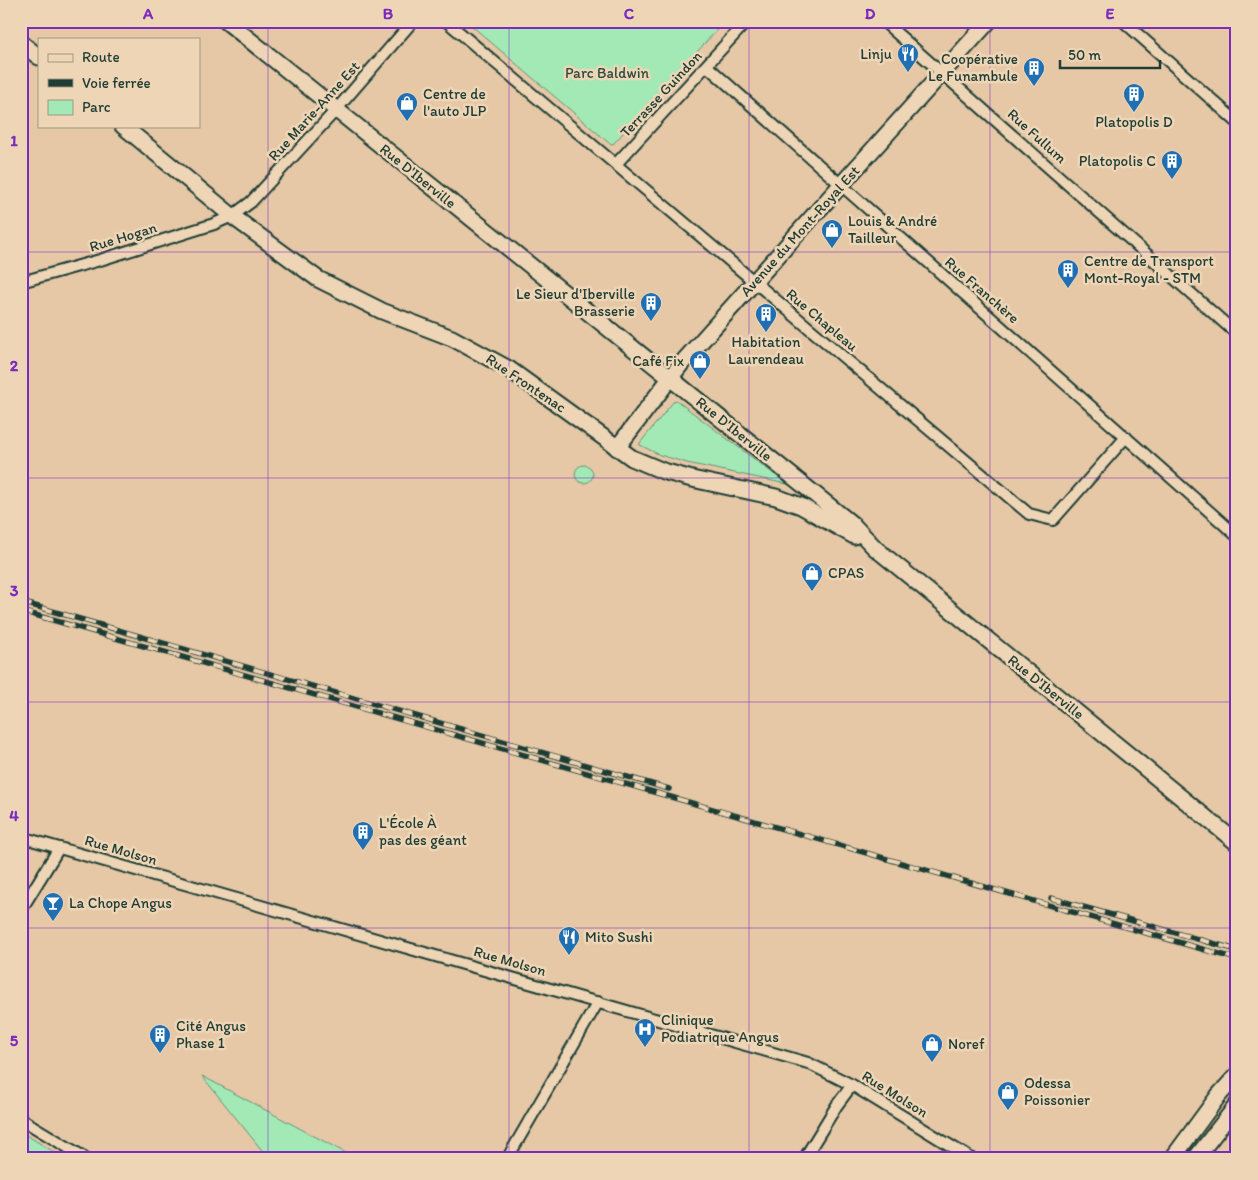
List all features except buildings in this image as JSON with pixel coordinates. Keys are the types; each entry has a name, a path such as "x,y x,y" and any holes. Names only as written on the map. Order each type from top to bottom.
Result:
{"main road":[{"name":"Rue D'Iberville","path":"226,21 853,525 875,548 1237,843"},
{"name":"Avenue du Mont-Royal Est","path":"617,448 670,378 989,21"},
{"path":"21,43 38,56"},
{"name":"Rue Frontenac","path":"125,128 232,216 318,279 382,311 452,338 510,369 632,458 662,471 776,497 801,506 875,548"},
{"path":"1172,1159 1219,1095 1237,1075"},
{"path":"1195,1159 1237,1105"}],"street":[{"name":"Rue Marie-Anne Est","path":"232,216 251,202 336,110 413,21"},
{"name":"Rue Chapleau","path":"446,21 1029,514 1053,520 1126,436"},
{"name":"Terrasse Guindon","path":"616,164 747,21"},
{"name":"Rue Fullum","path":"883,21 1237,334"},
{"path":"1123,21 1237,122"},
{"name":"Rue Franchère","path":"707,66 840,186 1126,436 1237,536"},
{"name":"Rue Hogan","path":"21,282 209,226 232,216"},
{"name":"Rue Molson","path":"21,837 808,1063 852,1085 972,1159"},
{"path":"21,910 59,848"},
{"path":"507,1159 598,1002"},
{"path":"804,1159 837,1105 852,1085"},
{"path":"21,1119 87,1159"}],"green space":[{"name":"Parc Baldwin","path":"466,21 725,21 613,144 609,143"},
{"path":"676,400 787,484 687,463 660,455 640,445"},
{"path":"580,465 588,465 593,470 591,481 580,483 575,478 575,470"},
{"path":"202,1076 357,1159 269,1159"},
{"path":"21,1132 66,1159 21,1159"}],"railway":[{"path":"21,602 669,789"},
{"path":"21,611 1237,959"},
{"path":"1051,898 1237,950"}],"place":[{"name":"Linju","path":"908,73"},
{"name":"Coopérative Le Funambule","path":"1034,87"},
{"name":"Platopolis D","path":"1134,113"},
{"name":"Centre de l'auto JLP","path":"407,122"},
{"name":"Platopolis C","path":"1172,180"},
{"name":"Louis & André Tailleur","path":"832,249"},
{"name":"Centre de Transport Mont-Royal - STM","path":"1068,289"},
{"name":"Le Sieur d'Iberville Brasserie","path":"651,322"},
{"name":"Habitation Laurendeau","path":"766,333"},
{"name":"Café Fix","path":"700,380"},
{"name":"CPAS","path":"812,592"},
{"name":"L'École À pas des géant","path":"363,851"},
{"name":"La Chope Angus","path":"53,922"},
{"name":"Mito Sushi","path":"569,956"},
{"name":"Clinique Podiatrique Angus","path":"645,1048"},
{"name":"Cité Angus Phase 1","path":"160,1054"},
{"name":"Noref","path":"932,1063"},
{"name":"Odessa Poissonier","path":"1008,1111"}]}
